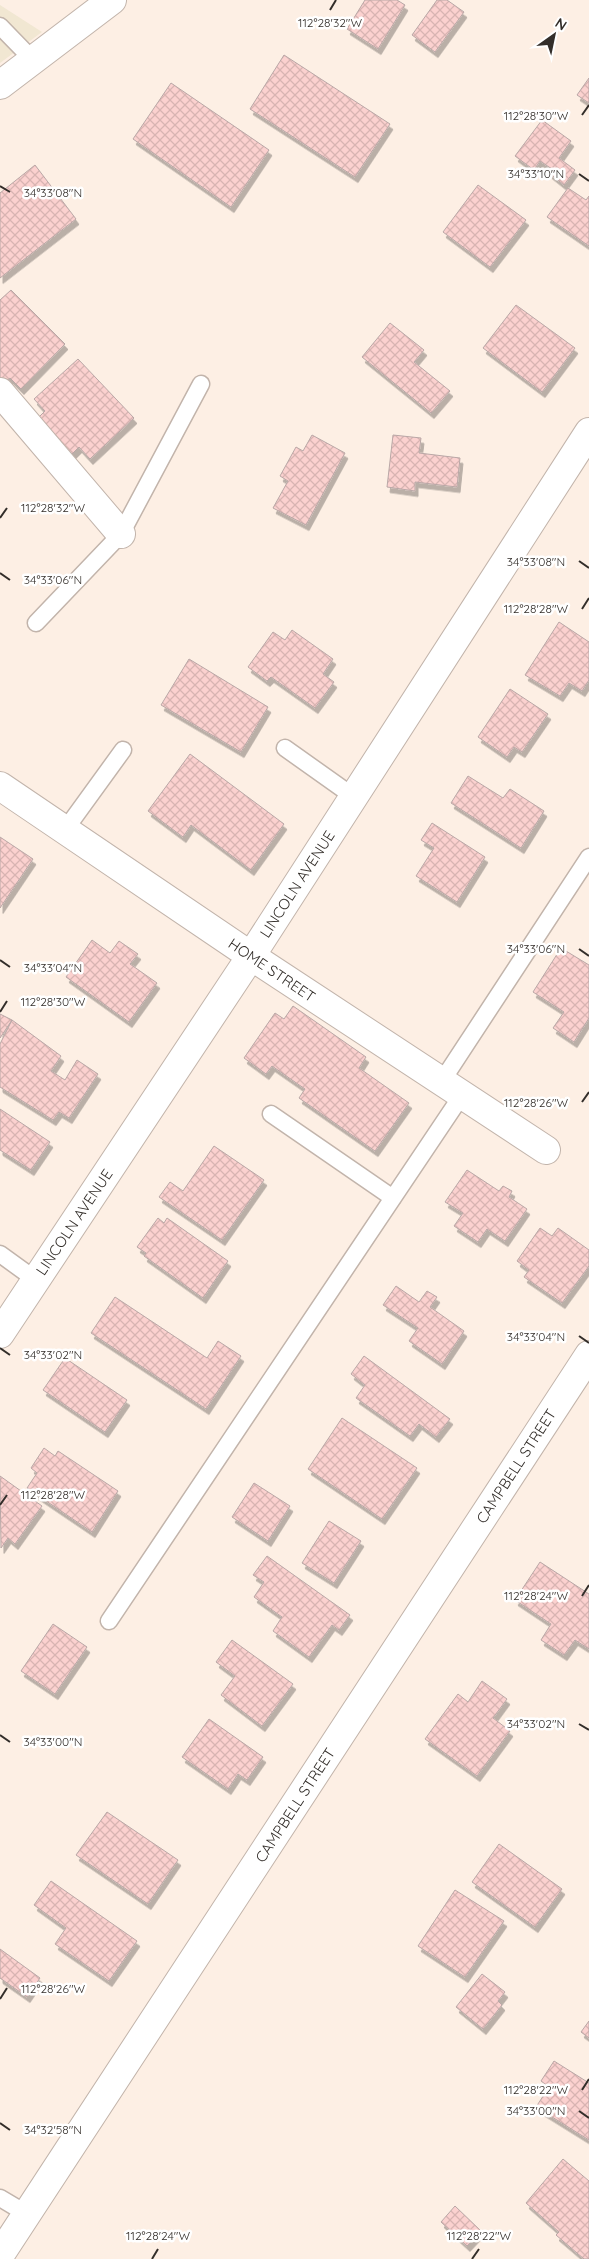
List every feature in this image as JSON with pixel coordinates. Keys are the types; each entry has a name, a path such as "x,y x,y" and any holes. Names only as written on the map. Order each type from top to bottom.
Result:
{"street":[{"path":"0,85 112,0"},
{"path":"0,392 121,534"},
{"name":"LINCOLN AVENUE","path":"0,1334 251,956 589,432"},
{"name":"HOME STREET","path":"0,786 251,956 546,1150"},
{"name":"CAMPBELL STREET","path":"0,2255 589,1355"}],"lane":[{"path":"0,26 33,60"},
{"path":"36,623 121,534 201,384"},
{"path":"285,748 354,797"},
{"path":"65,830 123,750"},
{"path":"109,1621 393,1198 452,1088 589,857"},
{"path":"271,1114 393,1198"},
{"path":"0,1254 36,1280"},
{"path":"0,2198 27,2214"}],"shaded area":[{"path":"0,5 42,32 0,63"}],"building":[{"path":"365,0 397,0 405,5 378,49 347,29"},
{"path":"437,0 447,0 464,12 435,52 412,35"},
{"path":"284,55 390,124 355,177 250,109"},
{"path":"589,78 589,103 577,95"},
{"path":"171,83 269,150 231,207 133,139"},
{"path":"542,120 571,141 559,158 575,170 564,185 549,173 552,169 540,161 534,170 515,156"},
{"path":"35,165 76,219 0,278 0,193"},
{"path":"478,185 526,220 490,267 443,232"},
{"path":"568,188 586,200 589,196 589,246 547,217"},
{"path":"11,290 65,344 21,389 10,378 3,384 0,382 0,300"},
{"path":"516,305 575,348 542,392 483,348"},
{"path":"390,323 424,350 414,362 450,391 431,413 362,357"},
{"path":"78,359 134,418 90,459 79,447 70,456 37,419 45,411 34,399"},
{"path":"312,435 345,453 306,525 273,508 288,481 280,476 296,447 303,451"},
{"path":"393,435 421,438 419,453 460,458 457,487 415,482 415,491 387,487"},
{"path":"559,622 589,642 589,680 582,691 569,683 560,696 525,675"},
{"path":"292,630 333,659 323,674 334,682 315,708 271,677 267,681 248,667 273,632 285,640"},
{"path":"189,659 268,707 241,752 161,705"},
{"path":"510,689 548,714 522,752 514,747 507,757 478,737"},
{"path":"190,754 284,824 251,870 191,825 183,837 148,811"},
{"path":"468,776 503,798 510,789 544,811 521,848 451,803"},
{"path":"432,823 485,857 457,902 416,876 434,848 421,840"},
{"path":"0,837 33,859 0,908"},
{"path":"92,940 110,953 119,941 138,954 130,964 157,983 129,1022 66,977"},
{"path":"561,948 589,965 589,1018 574,1042 553,1028 564,1012 533,992"},
{"path":"293,1006 366,1057 359,1068 409,1103 375,1151 299,1098 305,1089 272,1066 266,1074 244,1058 275,1013 284,1019"},
{"path":"0,1014 12,1020 0,1038"},
{"path":"12,1020 61,1056 51,1071 65,1080 77,1060 98,1074 69,1118 59,1112 53,1120 0,1087 0,1044"},
{"path":"0,1109 50,1142 31,1170 0,1150"},
{"path":"214,1146 264,1180 222,1240 159,1197 170,1182 183,1191"},
{"path":"467,1170 499,1191 503,1186 512,1191 509,1197 527,1209 505,1241 487,1229 478,1242 454,1226 463,1213 445,1202"},
{"path":"158,1218 164,1223 167,1218 228,1261 203,1298 144,1256 146,1253 137,1247"},
{"path":"540,1228 552,1236 558,1228 589,1250 589,1266 562,1303 524,1277 529,1270 517,1261"},
{"path":"396,1286 419,1302 427,1291 437,1297 430,1307 464,1331 442,1364 409,1341 418,1328 383,1305"},
{"path":"115,1297 207,1358 218,1341 241,1356 206,1409 91,1333"},
{"path":"364,1356 450,1419 436,1437 419,1424 410,1436 356,1398 365,1385 351,1374"},
{"path":"65,1358 127,1400 105,1432 43,1390"},
{"path":"342,1418 417,1468 382,1519 308,1469"},
{"path":"44,1448 55,1456 58,1451 118,1491 92,1532 27,1488 37,1473 31,1468"},
{"path":"0,1476 42,1506 15,1544 8,1538 1,1548"},
{"path":"254,1483 290,1506 268,1541 232,1517"},
{"path":"329,1521 361,1541 334,1583 302,1563"},
{"path":"267,1556 350,1615 339,1630 332,1625 309,1657 273,1631 282,1617 254,1597 264,1582 253,1575"},
{"path":"540,1562 589,1594 589,1649 575,1640 564,1655 541,1640 551,1624 515,1600"},
{"path":"53,1624 87,1647 55,1694 21,1671"},
{"path":"232,1640 293,1684 262,1726 221,1695 235,1676 216,1662"},
{"path":"482,1681 507,1699 493,1718 510,1731 477,1776 425,1739 458,1694 468,1702"},
{"path":"209,1719 263,1757 247,1780 238,1774 228,1789 182,1757"},
{"path":"107,1812 178,1860 148,1904 76,1855"},
{"path":"499,1844 562,1889 535,1927 472,1882"},
{"path":"51,1881 137,1941 109,1981 55,1944 66,1928 34,1905"},
{"path":"455,1890 504,1921 465,1977 418,1946"},
{"path":"0,1949 40,1978 27,1997 0,1978"},
{"path":"482,1974 505,1992 498,2001 502,2005 483,2029 456,2007"},
{"path":"589,2021 589,2038 581,2032"},
{"path":"554,2061 589,2083 589,2140 536,2107 549,2087 541,2081"},
{"path":"563,2159 589,2181 589,2259 584,2259 556,2235 559,2232 526,2203"},
{"path":"455,2206 481,2231 467,2246 441,2222"}]}
